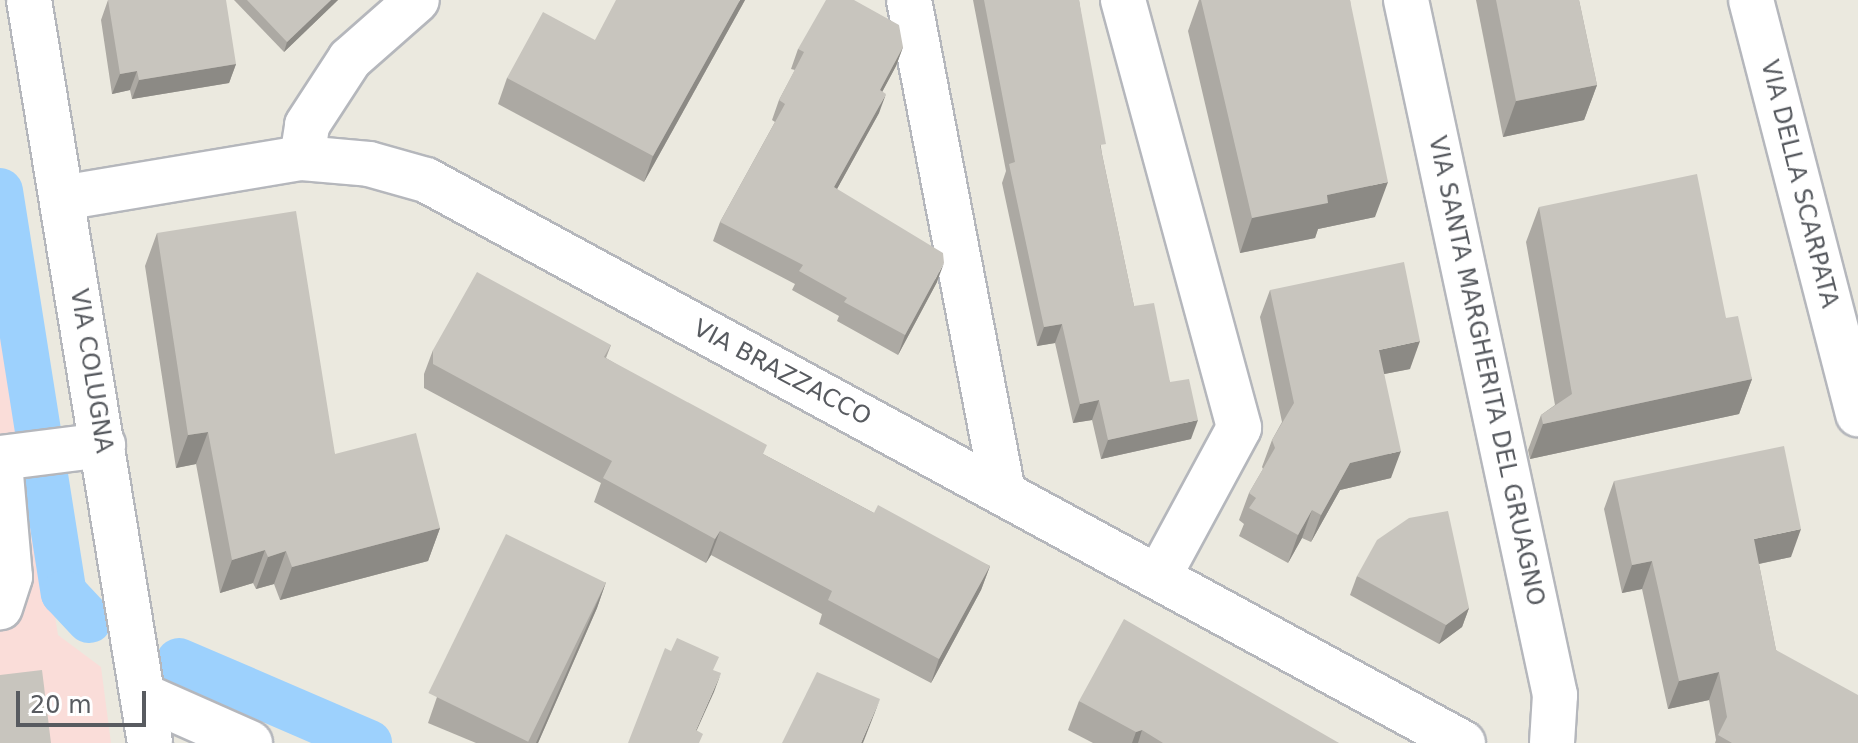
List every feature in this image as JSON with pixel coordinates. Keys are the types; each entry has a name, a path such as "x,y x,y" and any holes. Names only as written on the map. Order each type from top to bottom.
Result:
{"street":[{"name":"VIA COLUGNA","path":"29,0 62,198 39,454 144,696 150,743"},
{"path":"302,158 307,125 350,59 417,0"},
{"path":"909,0 1003,492"},
{"path":"1123,0 1239,428 1159,576"},
{"name":"VIA SANTA MARGHERITA DEL GRUAGNO","path":"1406,0 1555,695 1552,743"},
{"name":"VIA DELLA SCARPATA","path":"1751,0 1858,414"},
{"name":"VIA BRAZZACCO","path":"62,198 302,158 369,164 426,180 1463,743"},
{"path":"0,607 39,454"},
{"path":"144,696 250,743"}],"shaded area":[{"path":"0,273 58,635 101,667 111,743 0,743"}],"building":[{"path":"108,0 226,0 236,64 139,80 137,71 120,74"},
{"path":"247,0 331,0 287,42"},
{"path":"616,0 740,0 653,156 507,78 543,12 595,40"},
{"path":"826,0 854,0 899,25 903,47 880,90 886,94 834,187 943,253 944,263 905,335 844,302 847,298 799,271 803,265 720,222 785,104 779,100 804,52 798,49"},
{"path":"984,0 1079,0 1106,144 1100,145 1134,306 1154,303 1170,382 1189,379 1198,420 1108,440 1099,400 1080,404 1062,324 1044,327 1009,164 1015,162"},
{"path":"1201,0 1350,0 1388,182 1327,195 1328,203 1252,218"},
{"path":"1496,0 1579,0 1597,85 1516,101"},
{"path":"1697,174 1726,318 1738,316 1752,379 1543,424 1541,415 1572,394 1539,207"},
{"path":"296,211 335,454 416,433 440,528 292,567 286,551 268,557 265,550 232,560 208,432 188,435 157,233"},
{"path":"1404,262 1420,341 1379,350 1401,451 1350,463 1321,515 1312,510 1298,535 1249,508 1256,498 1249,493 1275,448 1272,440 1294,403 1270,290"},
{"path":"477,272 611,345 604,357 767,445 763,454 874,513 878,505 990,566 939,659 828,600 832,591 720,531 715,539 603,478 612,461 433,364 433,350"},
{"path":"1784,446 1801,529 1754,539 1776,650 1858,695 1858,743 1732,743 1718,735 1727,717 1719,672 1679,681 1652,561 1632,565 1614,481"},
{"path":"1448,511 1469,608 1446,625 1357,576 1377,540 1409,518"},
{"path":"506,534 606,583 528,742 428,693"},
{"path":"1124,619 1339,743 1163,743 1079,701"},
{"path":"677,638 719,657 713,670 721,673 696,730 703,734 699,743 628,743 665,648 671,651"},
{"path":"42,670 51,743 0,743 0,675"},
{"path":"817,672 880,699 861,743 782,743"}],"waterway":[{"path":"0,191 64,593 89,620"},
{"path":"179,661 369,743"}]}
